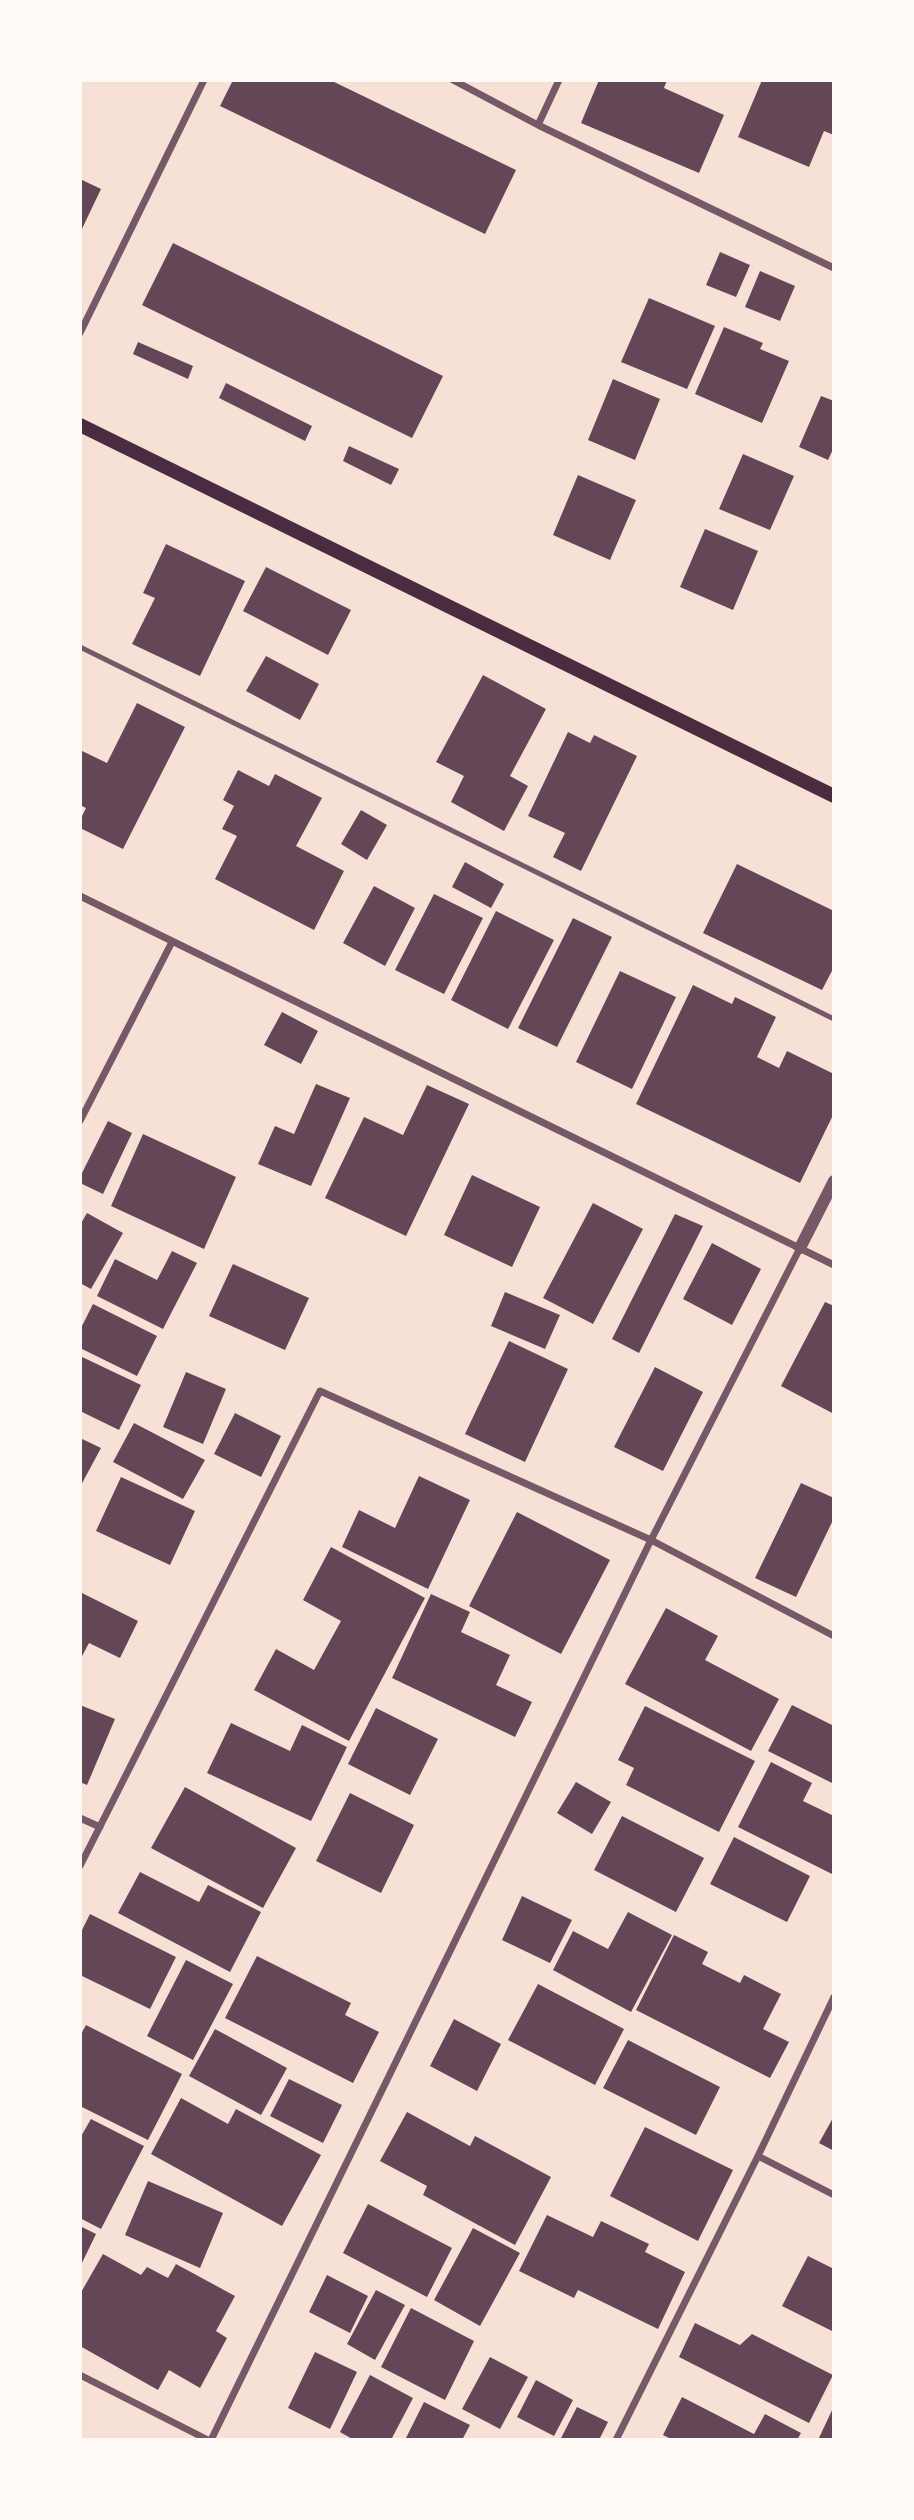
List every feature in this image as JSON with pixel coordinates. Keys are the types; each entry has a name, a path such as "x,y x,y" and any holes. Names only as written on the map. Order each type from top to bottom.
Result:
{"main road":[{"path":"80,425 834,796"}],"street":[{"path":"80,332 204,80"},
{"path":"453,80 538,125 834,268"},
{"path":"538,125 559,80"},
{"path":"80,896 834,1265"},
{"path":"80,1121 172,942"},
{"path":"80,2375 209,2440 651,1540 834,1181"},
{"path":"80,1866 320,1391 651,1540 834,1636"},
{"path":"80,1818 100,1827"},
{"path":"615,2440 834,1997"},
{"path":"758,2155 834,2195"}],"lane":[{"path":"80,647 834,1019"}],"building":[{"path":"233,80 330,80 516,170 485,234 220,106"},
{"path":"599,80 667,80 664,88 724,115 699,173 581,123"},
{"path":"762,80 834,80 834,135 824,131 809,167 738,137"},
{"path":"80,179 101,189 80,233"},
{"path":"173,243 443,376 412,438 142,305"},
{"path":"720,252 750,265 736,297 706,285"},
{"path":"760,271 795,286 780,321 745,307"},
{"path":"649,298 715,326 687,389 621,362"},
{"path":"724,327 763,343 760,349 789,361 762,423 695,394"},
{"path":"138,342 193,366 188,379 133,354"},
{"path":"613,379 660,399 635,460 588,440"},
{"path":"226,383 312,426 305,441 219,398"},
{"path":"821,396 834,401 834,447 828,460 799,447"},
{"path":"349,446 399,469 391,485 343,461"},
{"path":"743,454 794,476 770,530 719,509"},
{"path":"578,475 636,500 610,560 553,535"},
{"path":"705,529 758,551 733,610 680,587"},
{"path":"166,544 245,581 200,676 132,644 155,598 143,593"},
{"path":"266,567 351,610 328,655 243,611"},
{"path":"266,656 319,684 300,720 246,691"},
{"path":"483,675 546,709 510,776 528,786 504,831 451,802 464,776 436,762"},
{"path":"137,703 185,727 123,849 80,828 80,820 86,808 80,805 80,750 107,763"},
{"path":"568,732 590,743 594,735 637,756 581,871 553,857 565,833 528,816"},
{"path":"238,770 269,786 275,774 322,798 296,846 344,871 314,930 215,879 237,836 222,829 234,806 223,800"},
{"path":"361,810 387,825 367,860 341,844"},
{"path":"465,862 504,884 491,908 452,887"},
{"path":"737,864 834,911 834,967 822,990 703,933"},
{"path":"374,886 415,908 385,966 343,943"},
{"path":"434,894 483,918 444,994 395,970"},
{"path":"496,911 554,940 508,1029 451,1000"},
{"path":"573,918 612,937 557,1047 518,1028"},
{"path":"620,971 676,997 632,1089 576,1062"},
{"path":"693,985 732,1004 735,997 776,1017 757,1057 779,1068 787,1051 834,1074 834,1113 800,1183 636,1104"},
{"path":"282,1012 318,1031 301,1064 264,1045"},
{"path":"316,1084 350,1098 311,1186 258,1164 275,1126 294,1134"},
{"path":"427,1085 469,1104 406,1236 325,1198 364,1117 403,1135"},
{"path":"108,1121 132,1133 103,1194 80,1183 80,1177"},
{"path":"143,1134 236,1177 204,1249 111,1206"},
{"path":"472,1175 540,1207 512,1267 444,1235"},
{"path":"593,1203 643,1229 593,1324 543,1298"},
{"path":"87,1213 123,1233 91,1289 80,1283 80,1225"},
{"path":"675,1214 703,1226 639,1353 612,1339"},
{"path":"712,1243 761,1269 732,1325 683,1299"},
{"path":"172,1251 197,1263 163,1329 97,1296 115,1259 157,1280"},
{"path":"233,1264 309,1298 285,1350 209,1316"},
{"path":"505,1292 560,1315 545,1349 491,1326"},
{"path":"825,1302 834,1306 834,1414 781,1386"},
{"path":"93,1304 157,1336 137,1376 80,1348 80,1330"},
{"path":"509,1341 568,1369 525,1462 465,1434"},
{"path":"80,1356 141,1385 119,1430 80,1411"},
{"path":"655,1367 703,1392 663,1471 614,1447"},
{"path":"186,1372 226,1389 203,1444 163,1427"},
{"path":"235,1413 281,1436 261,1477 214,1454"},
{"path":"134,1423 205,1460 183,1499 113,1462"},
{"path":"80,1438 101,1448 80,1487"},
{"path":"419,1476 470,1500 428,1589 342,1547 359,1510 395,1528"},
{"path":"121,1477 195,1511 170,1565 96,1531"},
{"path":"801,1483 834,1498 834,1518 796,1597 755,1578"},
{"path":"517,1512 610,1560 561,1654 469,1606"},
{"path":"331,1547 425,1598 349,1741 254,1690 276,1649 314,1670 341,1621 303,1600"},
{"path":"80,1592 138,1621 120,1658 89,1643 80,1660"},
{"path":"431,1594 470,1612 461,1632 510,1655 496,1685 532,1702 515,1737 392,1678"},
{"path":"666,1608 718,1636 705,1660 779,1699 751,1751 625,1684"},
{"path":"80,1705 115,1719 87,1785 80,1782"},
{"path":"792,1705 834,1726 834,1784 768,1751"},
{"path":"645,1706 755,1761 719,1832 626,1785 634,1768 618,1760"},
{"path":"376,1708 438,1739 410,1795 348,1764"},
{"path":"231,1723 290,1751 302,1725 347,1747 311,1821 207,1773"},
{"path":"771,1762 812,1783 803,1801 834,1816 834,1875 738,1827"},
{"path":"576,1782 611,1802 592,1834 557,1813"},
{"path":"185,1787 296,1848 263,1908 151,1848"},
{"path":"350,1793 414,1825 381,1893 316,1861"},
{"path":"622,1816 704,1858 676,1912 594,1870"},
{"path":"734,1837 810,1876 787,1922 710,1884"},
{"path":"140,1872 199,1902 208,1885 261,1912 230,1972 118,1913"},
{"path":"522,1896 572,1920 550,1963 502,1940"},
{"path":"628,1912 672,1935 631,2012 553,1970 573,1931 608,1949"},
{"path":"90,1914 176,1957 150,2009 80,1975 80,1934"},
{"path":"674,1935 708,1952 702,1964 740,1983 744,1975 781,1994 763,2029 789,2042 770,2078 636,2010"},
{"path":"257,1956 351,2003 345,2015 379,2032 353,2083 225,2018"},
{"path":"186,1960 233,1984 193,2060 147,2036"},
{"path":"538,1984 624,2029 595,2085 508,2040"},
{"path":"454,2019 501,2044 477,2091 430,2066"},
{"path":"86,2025 182,2074 148,2140 80,2106 80,2036"},
{"path":"215,2029 287,2068 261,2115 189,2076"},
{"path":"628,2040 720,2087 696,2135 603,2088"},
{"path":"289,2079 342,2105 323,2143 270,2116"},
{"path":"181,2098 228,2124 236,2109 321,2155 282,2226 151,2154"},
{"path":"407,2112 470,2146 475,2136 551,2177 515,2245 423,2195 427,2186 380,2161"},
{"path":"834,2116 834,2151 819,2143"},
{"path":"91,2119 144,2146 101,2229 80,2218 80,2138"},
{"path":"645,2127 733,2170 698,2241 610,2196"},
{"path":"148,2181 223,2213 200,2268 125,2235"},
{"path":"368,2204 452,2248 427,2297 343,2253"},
{"path":"547,2215 593,2237 601,2221 649,2244 645,2252 685,2272 658,2329 578,2290 574,2298 519,2271"},
{"path":"80,2226 96,2234 80,2267"},
{"path":"473,2228 520,2253 480,2326 434,2300"},
{"path":"103,2254 141,2275 147,2267 168,2278 176,2264 235,2296 216,2331 227,2338 200,2388 169,2370 158,2390 80,2346 80,2294"},
{"path":"808,2256 834,2269 834,2332 782,2306"},
{"path":"327,2275 368,2296 350,2333 309,2312"},
{"path":"376,2290 405,2305 375,2360 347,2344"},
{"path":"411,2308 474,2341 445,2400 381,2367"},
{"path":"695,2323 740,2345 752,2334 833,2375 809,2423 679,2357"},
{"path":"315,2352 357,2372 330,2429 288,2408"},
{"path":"490,2357 528,2377 500,2429 462,2409"},
{"path":"370,2375 413,2398 391,2440 354,2440 340,2432"},
{"path":"536,2380 573,2400 554,2436 517,2417"},
{"path":"682,2397 754,2434 765,2414 801,2433 797,2440 673,2440 663,2435"},
{"path":"424,2402 470,2425 462,2440 405,2440"},
{"path":"834,2406 834,2440 818,2440"},
{"path":"577,2407 608,2422 599,2440 560,2440"}]}
